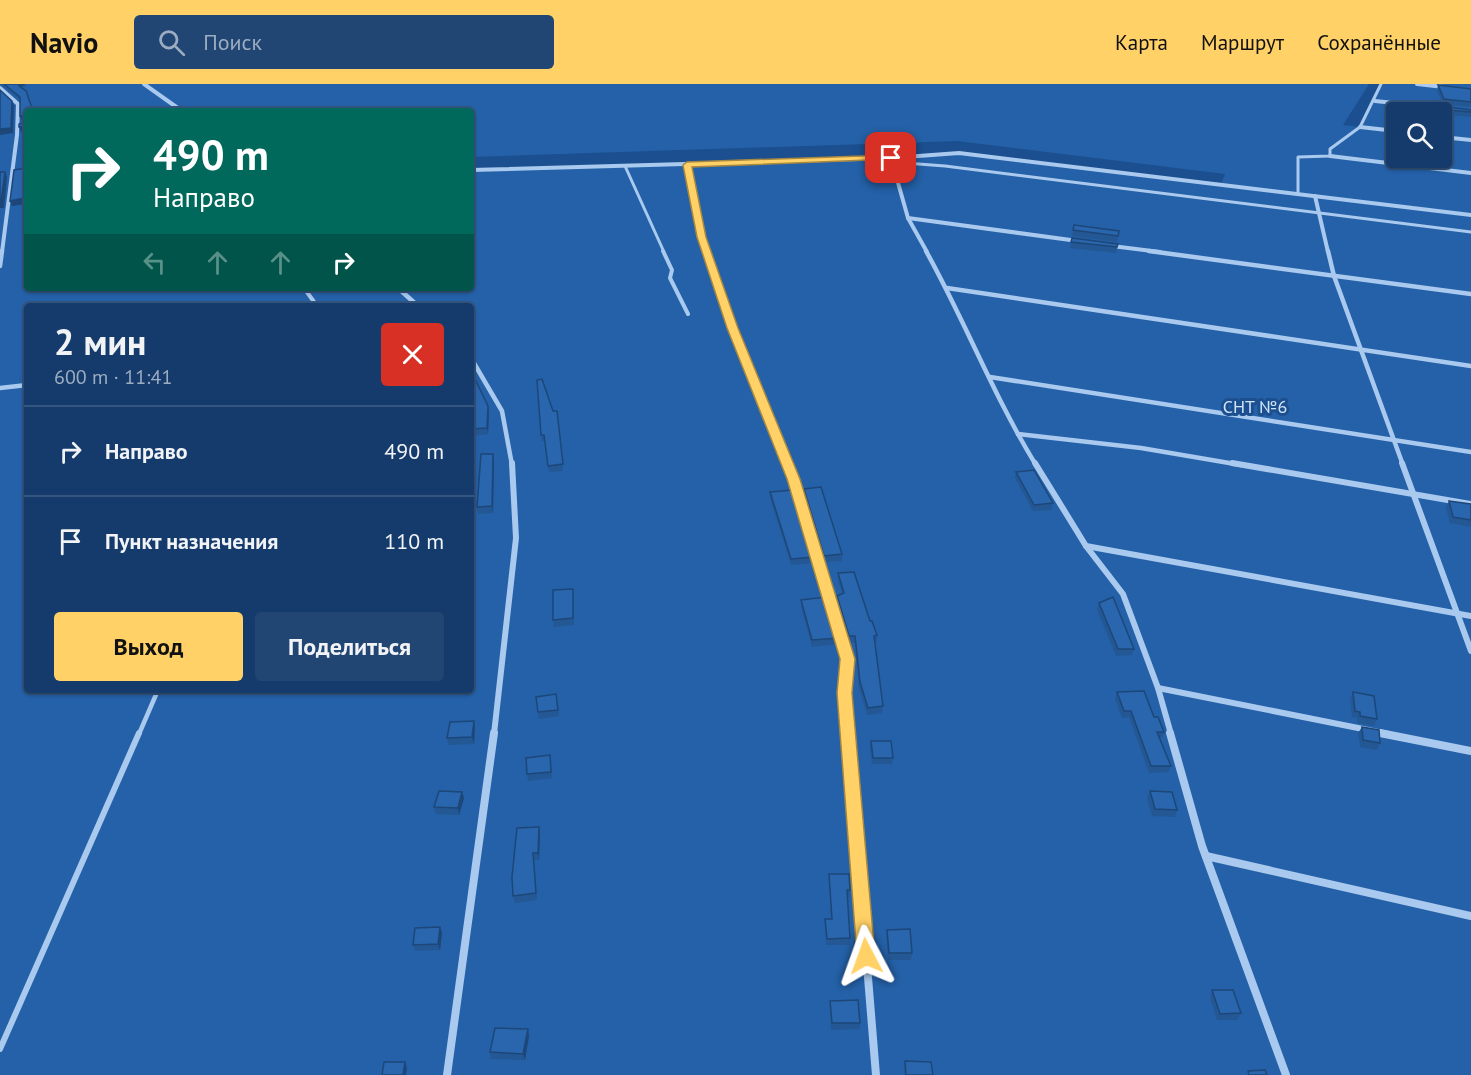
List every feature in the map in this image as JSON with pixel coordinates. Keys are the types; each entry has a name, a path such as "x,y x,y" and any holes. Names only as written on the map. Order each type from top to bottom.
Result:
{"street":[{"path":"144,84 178,108"},
{"path":"1417,84 1449,87"},
{"path":"0,88 18,104 0,266"},
{"path":"1375,101 1460,110"},
{"path":"1360,127 1386,130"},
{"path":"1452,138 1471,140"},
{"path":"474,170 892,160 959,153 1471,214"},
{"path":"1330,156 1471,173"},
{"path":"892,160 908,218 947,288 1018,434 1086,546 1124,594 1158,688 1206,856 1286,1075"},
{"path":"687,165 702,237 733,328 794,479 848,659 845,693 876,1075"},
{"path":"1315,196 1334,276 1471,651"},
{"path":"908,218 1086,242"},
{"path":"1109,245 1471,294"},
{"path":"947,288 1471,366"},
{"path":"401,291 415,303"},
{"path":"447,1075 490,773 516,538 513,469 502,411 474,363"},
{"path":"990,376 1471,452"},
{"path":"0,388 24,385"},
{"path":"1018,434 1141,448 1471,504"},
{"path":"1086,546 1471,616"},
{"path":"1158,688 1471,751"},
{"path":"1206,856 1471,916"}],"lane":[{"path":"1298,194 1298,157 1330,156 1330,149 1360,127 1375,101 1381,84"},
{"path":"17,126 24,125"},
{"path":"892,160 1471,232"},
{"path":"625,166 672,270 670,278 688,314"},
{"path":"0,1048 157,693"}],"green space":[{"name":"СНТ №6","path":"0,84 1369,84 1343,125 1360,127 1381,84 1471,84 1471,1075 0,1075"}],"building":[{"path":"4,84 24,85 19,86 26,91 32,108 24,108 24,115 20,116 20,97"},
{"path":"1438,85 1471,89 1471,102 1444,99"},
{"path":"0,90 12,101 11,128 0,129"},
{"path":"1452,108 1471,110 1471,112 1452,110"},
{"path":"24,168 24,198 10,201 14,170"},
{"path":"0,172 5,172 1,202 0,202"},
{"path":"1074,225 1119,231 1118,236 1073,230"},
{"path":"1072,238 1118,244 1117,247 1071,242"},
{"path":"474,377 488,406 487,428 474,429"},
{"path":"542,379 553,411 557,411 563,464 548,466 544,435 541,435 537,380"},
{"path":"481,454 493,454 492,506 477,507"},
{"path":"1034,470 1053,503 1034,505 1016,472"},
{"path":"821,487 842,554 824,556 804,489"},
{"path":"793,490 814,557 791,559 770,492"},
{"path":"1449,501 1471,504 1471,520 1453,517"},
{"path":"854,572 877,635 874,636 883,706 868,708 860,682 855,636 849,636 837,596 844,593 838,573"},
{"path":"573,589 573,618 553,620 553,590"},
{"path":"826,597 838,638 812,640 801,600"},
{"path":"1113,597 1134,649 1118,649 1099,603"},
{"path":"1144,691 1154,717 1158,717 1164,732 1157,732 1171,766 1151,766 1131,711 1124,711 1117,692"},
{"path":"1353,692 1374,696 1377,719 1360,716 1360,712 1355,711"},
{"path":"556,694 558,710 538,712 536,697"},
{"path":"474,721 472,737 447,738 450,722"},
{"path":"1362,727 1379,730 1380,743 1363,740"},
{"path":"871,741 891,741 893,758 873,758"},
{"path":"550,755 551,772 527,774 526,758"},
{"path":"439,791 462,792 458,808 434,807"},
{"path":"1150,791 1172,792 1177,810 1155,809"},
{"path":"539,827 538,853 533,853 536,893 513,896 512,877 517,828"},
{"path":"829,874 849,874 850,890 847,890 850,938 827,939 825,919 832,919"},
{"path":"440,927 438,944 413,945 415,928"},
{"path":"910,929 912,953 889,953 887,930"},
{"path":"1212,990 1233,990 1241,1013 1220,1014"},
{"path":"858,1000 860,1023 832,1023 830,1001"},
{"path":"495,1028 528,1029 523,1054 490,1052"},
{"path":"905,1061 931,1062 933,1075 906,1075"},
{"path":"384,1062 405,1062 403,1075 382,1075"},
{"path":"1265,1070 1267,1075 1249,1075 1248,1071"}],"route":[{"path":"866,956 845,693 848,659 794,479 733,328 702,237 687,165 891,158"}]}
